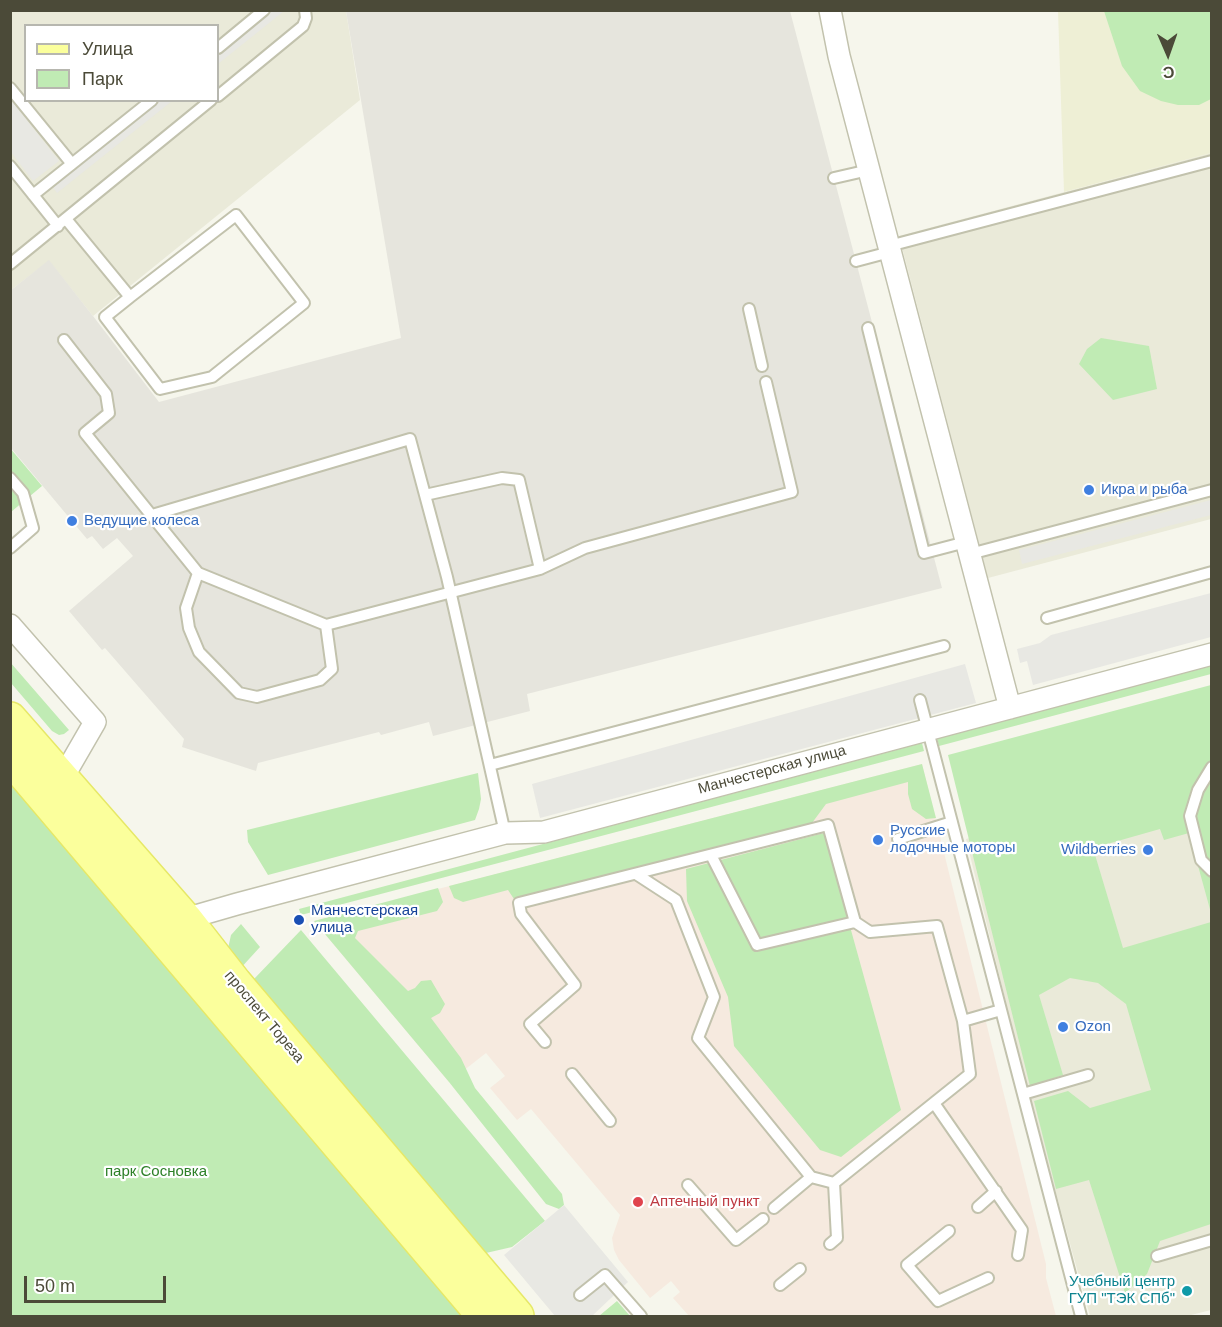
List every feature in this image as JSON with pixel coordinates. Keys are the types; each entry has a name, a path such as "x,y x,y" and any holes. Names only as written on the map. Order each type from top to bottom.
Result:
{"main road":[{"name":"проспект Тореза","path":"10,718 62,779 174,928 484,1317"},
{"name":"проспект Тореза","path":"10,756 174,928 235,983 517,1317"}],"street":[{"path":"830,10 839,56 1010,708"},
{"path":"10,625 94,722 62,779"},
{"name":"Манчестерская улица","path":"174,928 505,832 544,832 1212,654"}],"lane":[{"path":"219,47 264,10"},
{"path":"219,95 303,26 306,18 304,10"},
{"path":"10,87 72,165"},
{"path":"33,195 150,102"},
{"path":"10,264 210,102"},
{"path":"856,261 890,249 1212,161"},
{"path":"10,166 33,195 62,222 130,297"},
{"path":"834,178 869,170"},
{"path":"236,214 304,303 212,377 160,389 105,317 130,297 236,214"},
{"path":"749,309 762,366"},
{"path":"868,328 924,553 968,548 1212,490"},
{"path":"64,340 106,394 109,413 85,433 198,573 326,626 540,569 585,548 792,492 766,382"},
{"path":"152,514 410,439 451,593 505,832"},
{"path":"10,478 23,493 33,528 10,548"},
{"path":"425,495 502,478 519,480 540,569"},
{"path":"1047,618 1212,572"},
{"path":"198,573 186,608 189,628 199,652 239,693 257,697 320,680 332,669 326,626"},
{"path":"490,765 944,646"},
{"path":"920,700 1081,1317"},
{"path":"1212,767 1198,790 1190,816 1202,860 1212,871"},
{"path":"898,839 952,822"},
{"path":"545,1042 530,1024 575,986 521,914 519,903 828,825 855,922 870,932 937,926 963,1021 970,1074 834,1183"},
{"path":"711,855 757,945 855,922"},
{"path":"636,874 676,900 714,997 698,1038 812,1177 834,1183"},
{"path":"963,1021 1001,1010"},
{"path":"572,1074 610,1120"},
{"path":"1023,1094 1088,1075"},
{"path":"934,1103 1022,1230 1018,1255"},
{"path":"774,1208 812,1177"},
{"path":"830,1244 837,1238 834,1183"},
{"path":"688,1185 736,1240 763,1219"},
{"path":"978,1207 996,1191"},
{"path":"949,1231 907,1265 938,1301 988,1278"},
{"path":"1157,1256 1212,1240"},
{"path":"780,1286 800,1269"},
{"path":"580,1295 605,1275 641,1317"}],"shaded area":[{"path":"11,11 346,11 360,100 93,316 49,261 11,290"},
{"path":"272,11 284,11 219,63 219,53"},
{"path":"346,11 790,11 942,588 527,694 530,711 433,736 429,722 381,735 379,732 258,763 256,771 182,747 184,739 105,648 102,650 69,611 133,556 117,538 103,549 92,536 87,539 11,448 11,290 49,260 159,402 401,338"},
{"path":"1058,11 1211,11 1211,153 1064,192"},
{"path":"11,100 59,161 33,181 11,152"},
{"path":"158,102 171,102 57,193 52,186"},
{"path":"1211,153 1211,519 988,578 899,236"},
{"path":"1211,500 1211,515 1022,564 1019,550"},
{"path":"1211,593 1211,637 1033,685 1027,661 1020,663 1017,649 1040,643 1051,635"},
{"path":"965,664 976,703 540,818 532,784"},
{"path":"922,764 1046,1264 1046,1278 1056,1316 689,1316 673,1298 680,1292 671,1281 650,1298 619,1260 614,1250 612,1238 620,1215 531,1109 517,1120 490,1088 505,1076 486,1053 449,1082 314,921"},
{"path":"1211,772 1211,1310 1187,1316 1090,1316 1026,1085 966,839"},
{"path":"564,1205 628,1282 592,1316 555,1316 504,1255"}],"green space":[{"path":"1104,11 1211,11 1211,99 1199,105 1178,105 1161,101 1140,91 1122,66"},
{"path":"1101,338 1149,346 1157,389 1113,400 1079,364 1087,349"},
{"path":"10,448 42,486 11,512 10,512"},
{"path":"10,662 69,730 59,735 52,731 11,683"},
{"path":"1211,666 1211,674 939,746 937,738"},
{"path":"1211,685 1211,913 1189,833 1164,840 1160,829 1093,848 1123,948 1211,922 1211,1224 1160,1241 1147,1274 1125,1293 1089,1180 1056,1189 1034,1101 1068,1091 1090,1108 1151,1090 1126,1004 1098,983 1070,978 1039,995 1063,1075 1030,1086 948,755"},
{"path":"922,743 924,751 301,915 299,909"},
{"path":"922,764 936,818 926,819 912,809 908,782 826,804 812,823 514,899 508,890 463,902 454,898 449,886"},
{"path":"478,773 481,799 475,820 268,875 248,842 247,830"},
{"name":"парк Сосновка","path":"10,777 468,1316 11,1316"},
{"path":"824,833 901,1110 841,1157 820,1150 734,1046 728,997 687,901 686,869"},
{"path":"438,888 443,902 437,911 358,931 355,938 408,991 415,988 421,981 431,980 445,1004 440,1013 431,1018 461,1058 475,1088 562,1194 564,1205 559,1209 546,1204 449,1082 314,921"},
{"path":"241,924 260,947 239,970 227,953 231,935"},
{"path":"301,930 545,1221 512,1247 486,1253 254,979"},
{"path":"617,1301 630,1316 599,1316"}],"place":[{"name":"Икра и рыба","path":"1089,490"},
{"name":"Ведущие колеса","path":"72,521"},
{"name":"Русские лодочные моторы","path":"878,840"},
{"name":"Wildberries","path":"1148,850"},
{"name":"Манчестерская улица","path":"299,920"},
{"name":"Ozon","path":"1063,1027"},
{"name":"Аптечный пункт","path":"638,1202"},
{"name":"Учебный центр ГУП \"ТЭК СПб\"","path":"1187,1291"}]}
